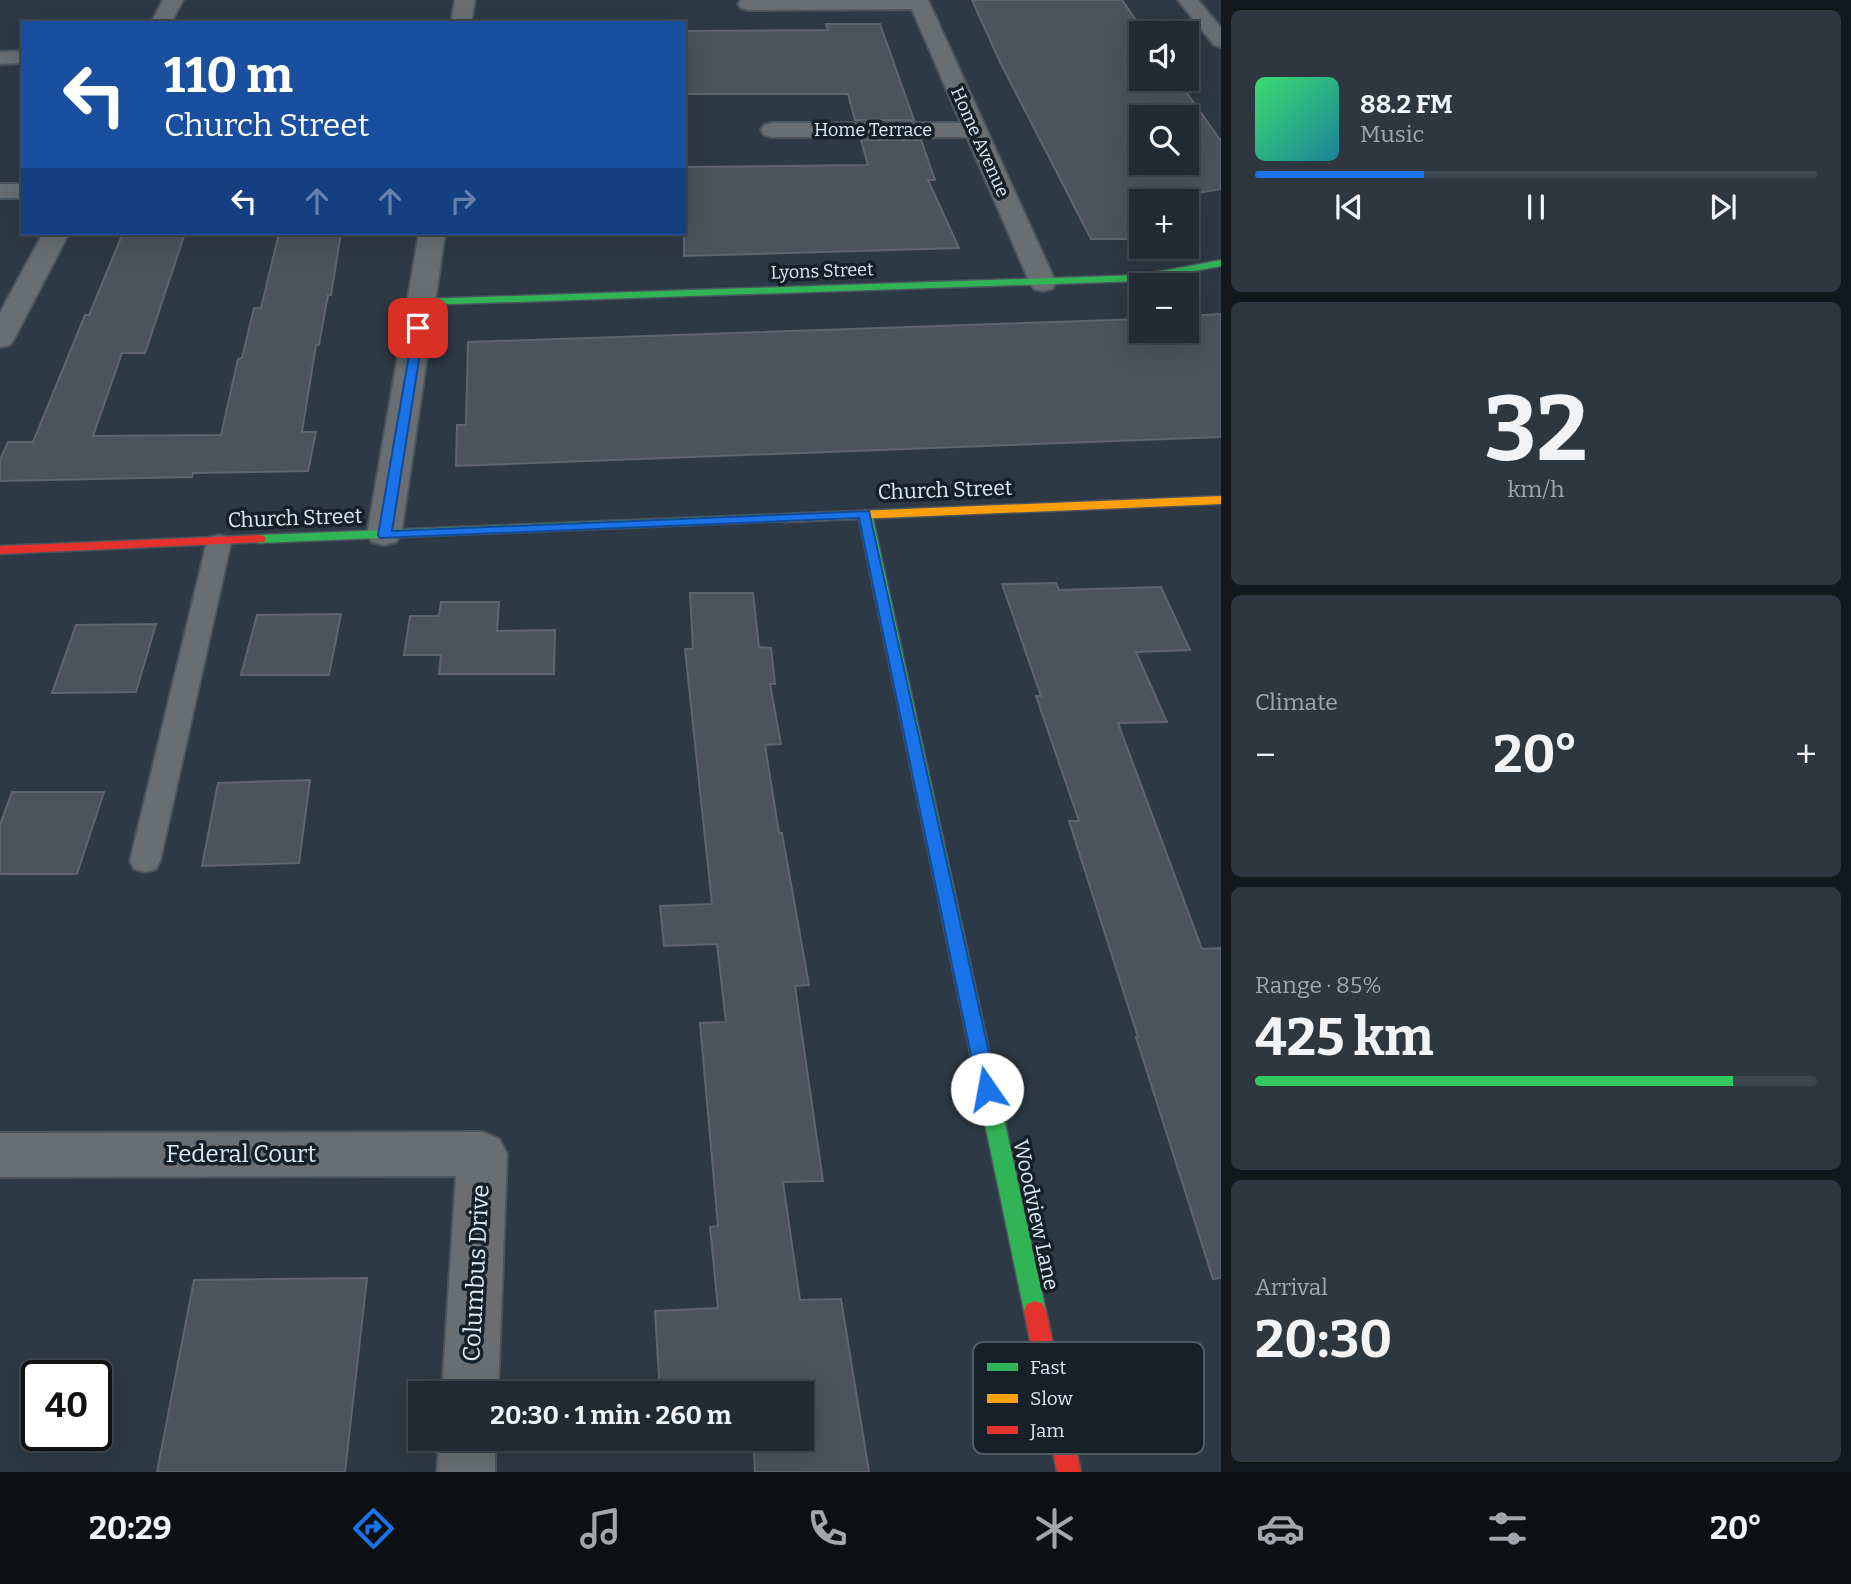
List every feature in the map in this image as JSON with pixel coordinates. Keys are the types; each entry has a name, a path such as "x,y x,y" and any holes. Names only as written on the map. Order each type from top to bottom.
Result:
{"street":[{"path":"162,21 173,0"},
{"path":"461,21 465,0"},
{"path":"1188,0 1221,41"},
{"path":"748,4 918,2"},
{"name":"Home Avenue","path":"918,2 1043,283"},
{"path":"0,58 21,57"},
{"name":"Home Terrace","path":"772,130 975,130"},
{"path":"0,191 21,191"},
{"path":"0,339 55,235"},
{"path":"384,535 432,235"},
{"name":"Lyons Street","path":"422,302 1043,283 1141,278 1221,263"},
{"name":"Church Street","path":"0,550 1221,500"},
{"name":"Woodview Lane","path":"865,514 1041,1342"},
{"name":"Federal Court","path":"0,1155 482,1154"},
{"name":"Columbus Drive","path":"471,1381 482,1154"},
{"path":"466,1472 467,1451"},
{"name":"Woodview Lane","path":"1065,1454 1069,1472"}],"lane":[{"path":"145,861 219,542"}],"building":[{"path":"972,0 1122,0 1137,21 1129,21 1129,91 1186,91 1195,105 1129,105 1129,175 1199,175 1199,110 1221,141 1221,189 1199,193 1199,189 1129,189 1129,239 1091,239 1000,62"},
{"path":"826,24 880,24 914,120 855,120 848,94 686,94 686,31 828,30"},
{"path":"861,140 921,140 935,180 928,180 959,248 684,256 686,167 868,165"},
{"path":"122,235 184,235 145,353 122,353 93,436 221,435 238,359 242,358 254,308 261,308 279,235 341,235 331,295 328,295 319,345 316,345 302,432 316,432 308,471 193,473 192,477 0,481 0,460 8,442 33,442 85,315 89,315"},
{"path":"1221,314 1221,437 456,466 457,425 466,425 468,342 1129,319 1129,343 1199,343 1199,315"},
{"path":"1056,583 1059,590 1161,587 1190,650 1136,652 1167,722 1118,723 1202,949 1221,948 1221,1278 1213,1279 1136,1037 1069,821 1079,821 1036,696 1041,696 1002,584"},
{"path":"690,593 753,593 759,647 771,648 775,684 770,684 781,744 765,745 809,985 795,986 823,1181 783,1182 800,1300 841,1299 869,1472 755,1472 754,1451 814,1451 814,1381 659,1381 655,1311 718,1308 710,1227 718,1226 700,1023 726,1022 717,944 664,946 660,906 712,904 685,649 693,649"},
{"path":"441,602 499,602 497,631 555,630 554,674 439,674 441,655 404,655 410,616 439,616"},
{"path":"341,614 329,675 241,675 257,615"},
{"path":"156,624 136,692 52,693 76,625"},
{"path":"310,780 299,863 202,866 218,783"},
{"path":"12,792 104,792 77,874 0,874 0,825"},
{"path":"367,1278 345,1472 157,1472 194,1280"}],"traffic: fast":[{"path":"422,302 1043,283 1141,278 1221,263"},
{"path":"865,514 1035,1311"},
{"path":"259,539 784,518"}],"traffic: slow":[{"path":"784,518 1221,500"}],"traffic: jam":[{"path":"0,550 259,539"},
{"path":"1035,1311 1042,1342"},
{"path":"1065,1454 1069,1472"}],"route":[{"path":"418,328 384,535 865,514 987,1089"}]}
